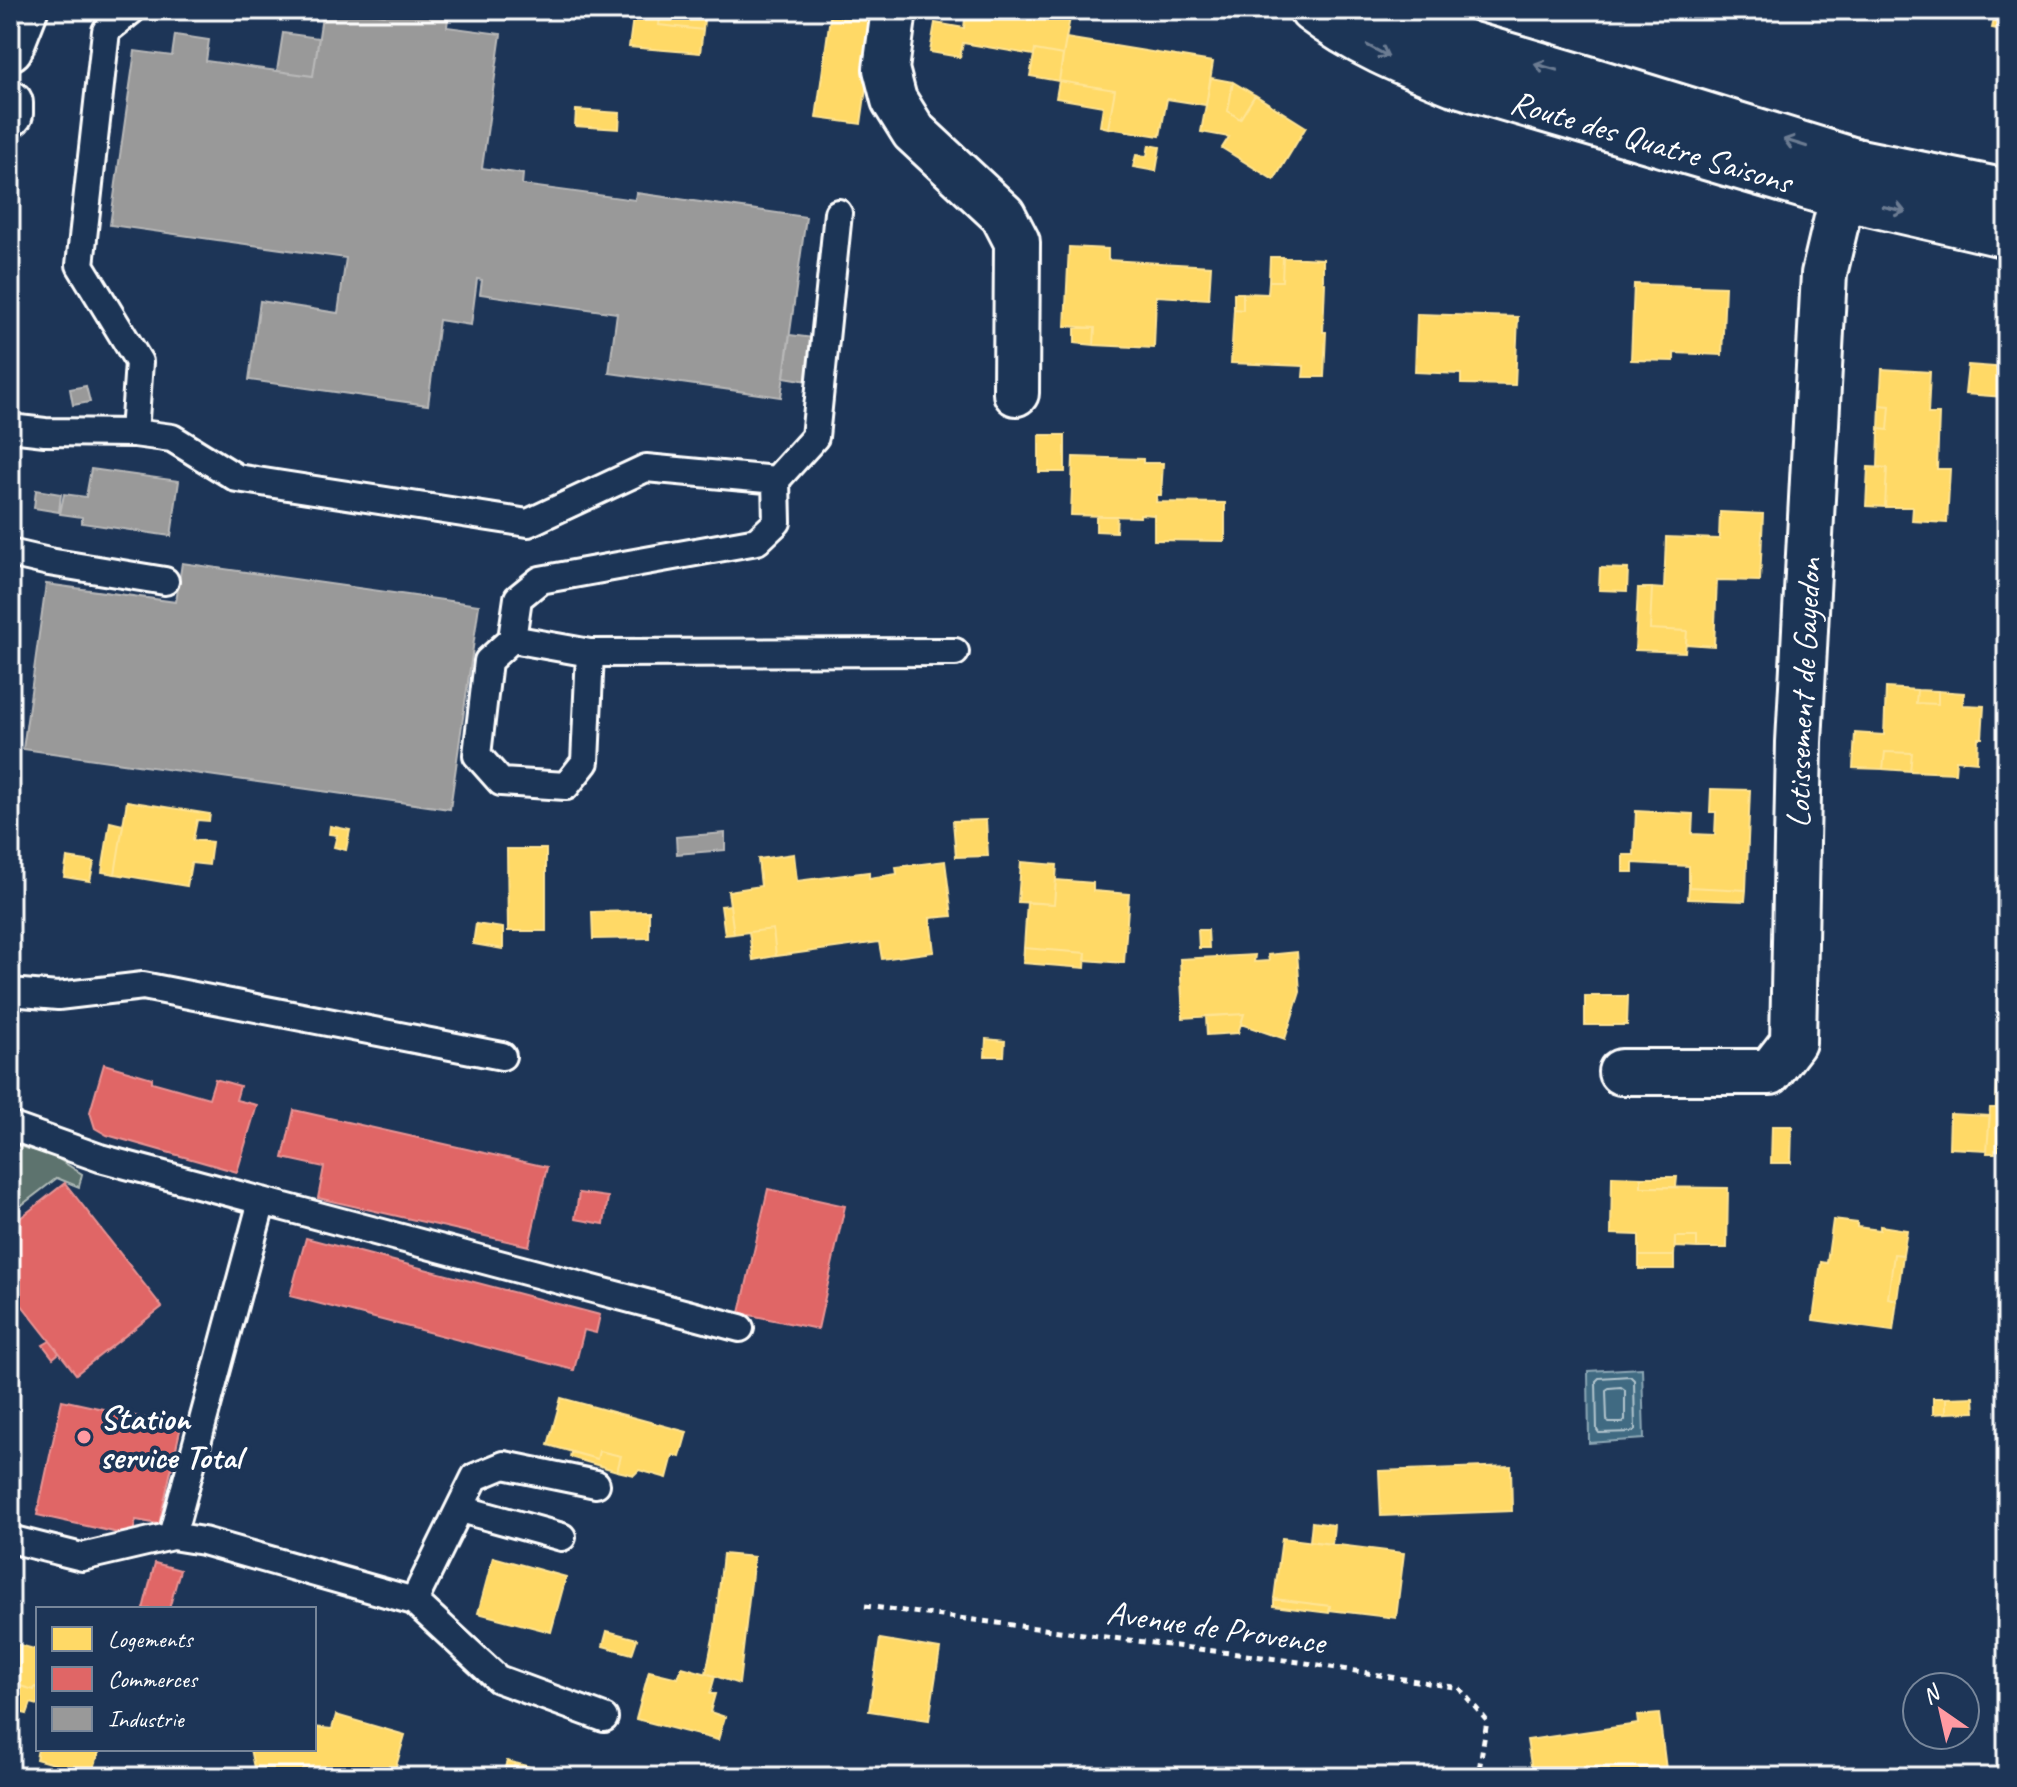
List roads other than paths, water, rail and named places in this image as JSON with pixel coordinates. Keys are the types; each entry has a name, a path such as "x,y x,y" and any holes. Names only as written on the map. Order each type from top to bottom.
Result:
{"street":[{"path":"10,48 25,10"},
{"path":"894,10 886,69 894,100 914,132 1003,215 1017,242 1016,393"},
{"name":"Route des Quatre Saisons","path":"1312,10 1335,28 1392,58 1454,83 1849,179 2007,192"},
{"name":"Route des Quatre Saisons","path":"1388,10 1469,44 1585,78 1849,179 2007,235"},
{"path":"10,103 10,114"},
{"name":"Lotissement de Gayedon","path":"1621,1072 1770,1072 1793,1042 1799,742 1824,274 1849,179"}],"lane":[{"path":"132,10 106,31 80,265 139,362 134,433"},
{"path":"590,653 585,762 566,786 501,782 477,755 488,661 512,639 518,598 540,580 757,541 777,522 776,480 815,437 838,213"},
{"path":"10,428 45,432 134,433 172,438 237,478 528,523 646,468 776,480"},
{"path":"10,553 165,581"},
{"path":"512,639 590,653 955,652"},
{"path":"10,992 58,996 143,986 502,1056"},
{"path":"10,1126 100,1158 740,1328"},
{"path":"172,1536 262,1201"},
{"path":"414,1601 475,1477 504,1465 596,1484"},
{"path":"461,1509 562,1537"},
{"path":"10,1539 82,1557 172,1536 203,1541 414,1601 498,1679 604,1718"}],"water":[{"path":"1642,1368 1644,1439 1589,1443 1588,1371"}],"place":[{"name":"Station service Total","path":"84,1437"}]}
